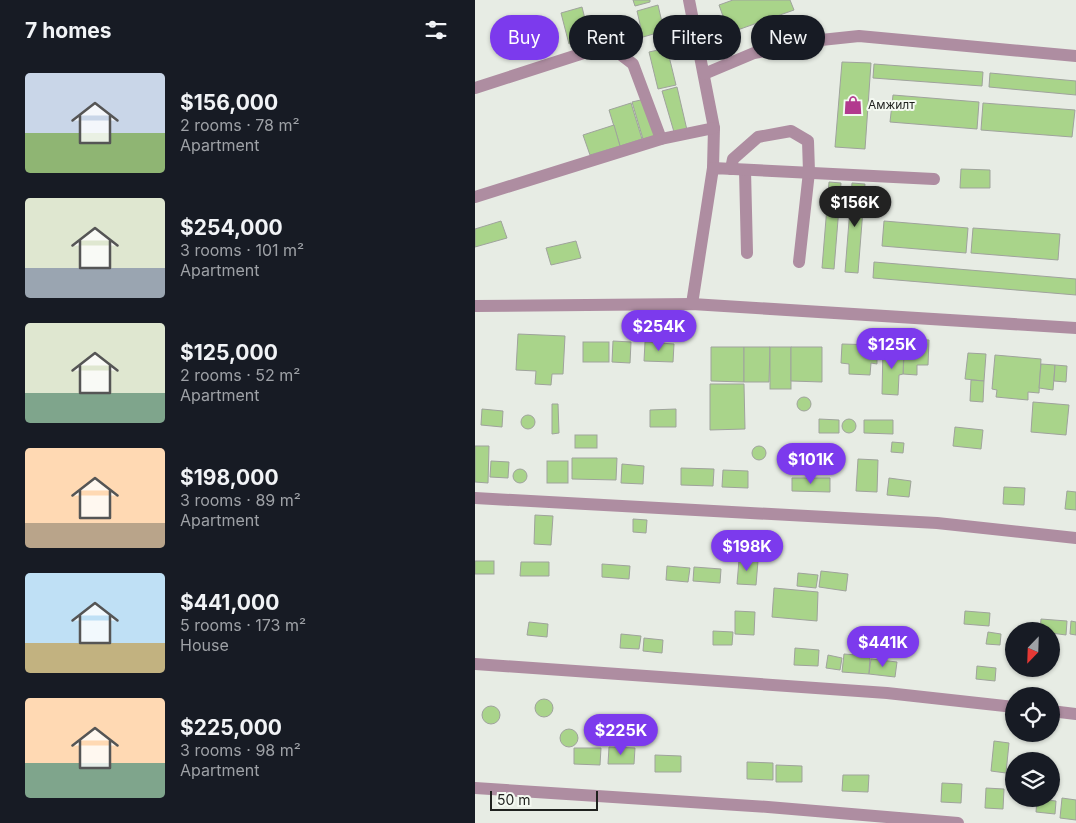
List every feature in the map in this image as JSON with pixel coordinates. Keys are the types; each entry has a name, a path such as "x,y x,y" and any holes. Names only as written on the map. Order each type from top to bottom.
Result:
{"street":[{"path":"689,0 714,128 713,168 692,304"},
{"path":"704,74 754,53 821,40 859,36 1076,56"},
{"path":"475,88 593,50 616,51 633,64 661,139"},
{"path":"475,197 661,139 714,128"},
{"path":"731,169 733,159 758,136 791,131 808,141 809,172 799,262"},
{"path":"713,168 934,179"},
{"path":"745,170 747,253"},
{"path":"475,306 692,304 1076,328"},
{"path":"475,498 937,523 1076,538"},
{"path":"475,664 887,693 1005,706"},
{"path":"1060,712 1076,714"},
{"path":"475,788 768,807 958,823"}],"building":[{"path":"633,0 650,0 650,2 635,6"},
{"path":"733,0 790,0 794,10 780,15 751,15 751,25 741,29 741,15 723,15 719,5"},
{"path":"658,5 660,15 653,15 653,34 643,37 643,15 638,15 637,11"},
{"path":"582,7 584,15 569,15 569,44 561,13"},
{"path":"653,51 653,60 670,60 676,85 658,89 649,52"},
{"name":"Амжилт","path":"842,62 871,63 865,149 835,147"},
{"path":"874,64 983,72 982,86 873,78"},
{"path":"990,73 1076,81 1076,95 989,87"},
{"path":"677,87 687,130 674,132 662,91"},
{"path":"893,95 979,102 977,129 890,122"},
{"path":"645,99 659,135 643,139 632,102"},
{"path":"631,103 642,139 620,146 609,110"},
{"path":"983,103 1075,110 1072,137 981,130"},
{"path":"614,125 620,146 590,155 583,135"},
{"path":"961,169 990,170 990,188 960,188"},
{"path":"829,182 841,183 834,269 822,268"},
{"path":"852,183 865,184 858,273 845,272"},
{"path":"501,221 507,238 475,247 475,229"},
{"path":"884,221 968,228 966,253 882,246"},
{"path":"973,228 1060,234 1058,260 971,253"},
{"path":"576,241 581,258 551,265 546,248"},
{"path":"874,262 1076,279 1076,295 873,278"},
{"path":"518,334 565,336 563,374 552,374 551,385 535,384 536,371 516,370"},
{"path":"905,339 929,340 928,365 917,365 917,375 903,374"},
{"path":"613,341 631,342 630,363 612,362"},
{"path":"583,342 609,342 609,362 583,362"},
{"path":"645,342 674,344 673,362 644,361"},
{"path":"842,344 877,345 877,364 871,363 870,375 849,374 849,364 841,363"},
{"path":"711,347 744,347 744,382 711,381"},
{"path":"744,347 770,347 769,382 744,382"},
{"path":"770,347 791,347 791,389 770,389"},
{"path":"791,347 822,347 822,382 791,381"},
{"path":"883,347 904,348 903,374 899,375 898,395 882,394"},
{"path":"968,353 986,354 984,381 965,379"},
{"path":"995,355 1041,359 1039,393 1028,392 1028,400 996,397 997,390 992,389"},
{"path":"1041,364 1055,365 1053,390 1039,388"},
{"path":"1055,365 1067,366 1066,382 1054,381"},
{"path":"971,380 984,381 983,402 970,401"},
{"path":"710,384 744,384 745,429 710,430"},
{"path":"804,397 809,399 811,404 809,409 804,411 799,409 797,404 799,399"},
{"path":"1033,402 1069,405 1066,435 1031,432"},
{"path":"552,404 558,404 559,433 552,434"},
{"path":"482,409 503,411 502,427 481,425"},
{"path":"676,409 676,427 650,427 650,410"},
{"path":"528,415 533,417 535,422 533,427 528,429 523,427 521,422 523,417"},
{"path":"819,419 839,420 839,433 819,433"},
{"path":"846,419 852,419 856,426 852,433 846,433 842,429 842,423"},
{"path":"864,420 893,420 893,434 864,433"},
{"path":"955,427 983,430 981,449 953,446"},
{"path":"575,435 597,435 597,448 575,448"},
{"path":"892,442 904,443 903,453 891,452"},
{"path":"475,446 489,446 488,483 475,482"},
{"path":"759,446 764,448 766,453 764,458 759,460 754,458 752,453 754,448"},
{"path":"572,458 617,458 616,480 572,479"},
{"path":"858,459 878,460 877,492 856,491"},
{"path":"491,461 509,462 508,478 490,477"},
{"path":"547,461 568,461 568,483 547,483"},
{"path":"622,464 644,466 643,484 621,483"},
{"path":"681,468 714,469 713,486 681,485"},
{"path":"520,469 525,471 527,476 525,481 520,483 515,481 513,476 515,471"},
{"path":"723,470 748,471 748,488 722,487"},
{"path":"792,478 830,478 830,492 792,491"},
{"path":"889,478 911,481 909,497 887,495"},
{"path":"1004,487 1025,488 1024,505 1003,504"},
{"path":"1067,491 1076,492 1076,510 1065,509"},
{"path":"535,515 553,516 551,545 534,544"},
{"path":"633,519 647,520 646,533 633,532"},
{"path":"739,560 758,561 756,585 737,584"},
{"path":"475,561 494,561 494,574 475,574"},
{"path":"521,562 549,562 549,576 520,576"},
{"path":"602,564 630,566 629,579 602,577"},
{"path":"667,566 690,568 688,582 666,580"},
{"path":"694,567 721,569 720,583 693,581"},
{"path":"821,571 848,574 846,591 819,587"},
{"path":"798,573 818,575 816,588 797,586"},
{"path":"774,588 818,592 817,621 772,617"},
{"path":"735,611 755,612 754,635 735,634"},
{"path":"965,611 990,613 989,626 964,624"},
{"path":"1041,619 1067,621 1066,635 1060,634 1060,622 1041,622"},
{"path":"1071,621 1076,622 1076,635 1070,634"},
{"path":"529,622 548,624 547,637 527,635"},
{"path":"875,627 904,633 901,647 873,641"},
{"path":"713,631 733,632 732,645 713,645"},
{"path":"988,632 1001,634 1000,645 986,644"},
{"path":"621,634 641,636 639,649 620,648"},
{"path":"644,638 663,640 662,653 643,651"},
{"path":"795,648 819,650 818,666 794,665"},
{"path":"844,654 870,656 869,674 842,672"},
{"path":"828,655 842,658 840,670 826,668"},
{"path":"871,659 897,662 895,677 869,674"},
{"path":"977,666 996,668 995,681 976,679"},
{"path":"544,699 550,702 553,708 550,714 544,717 538,714 535,708 538,702"},
{"path":"491,706 497,709 500,715 497,721 491,724 485,721 482,715 485,709"},
{"path":"597,724 603,727 606,733 603,739 597,742 591,739 588,733 591,727"},
{"path":"569,729 575,732 578,738 575,744 569,747 563,744 560,738 563,732"},
{"path":"994,741 1009,743 1008,752 1005,752 1005,773 991,771"},
{"path":"609,747 635,748 634,764 608,764"},
{"path":"574,748 601,748 600,765 574,764"},
{"path":"655,755 681,756 681,772 655,772"},
{"path":"747,762 773,763 773,780 747,779"},
{"path":"776,765 802,766 802,782 776,782"},
{"path":"843,775 869,775 868,792 842,791"},
{"path":"942,783 962,784 961,803 941,802"},
{"path":"986,788 1004,789 1003,809 985,808"},
{"path":"1062,798 1076,800 1076,820 1060,818"},
{"path":"1036,807 1056,807 1055,814 1036,812"}],"place":[{"name":"Амжилт","path":"853,105"}]}
